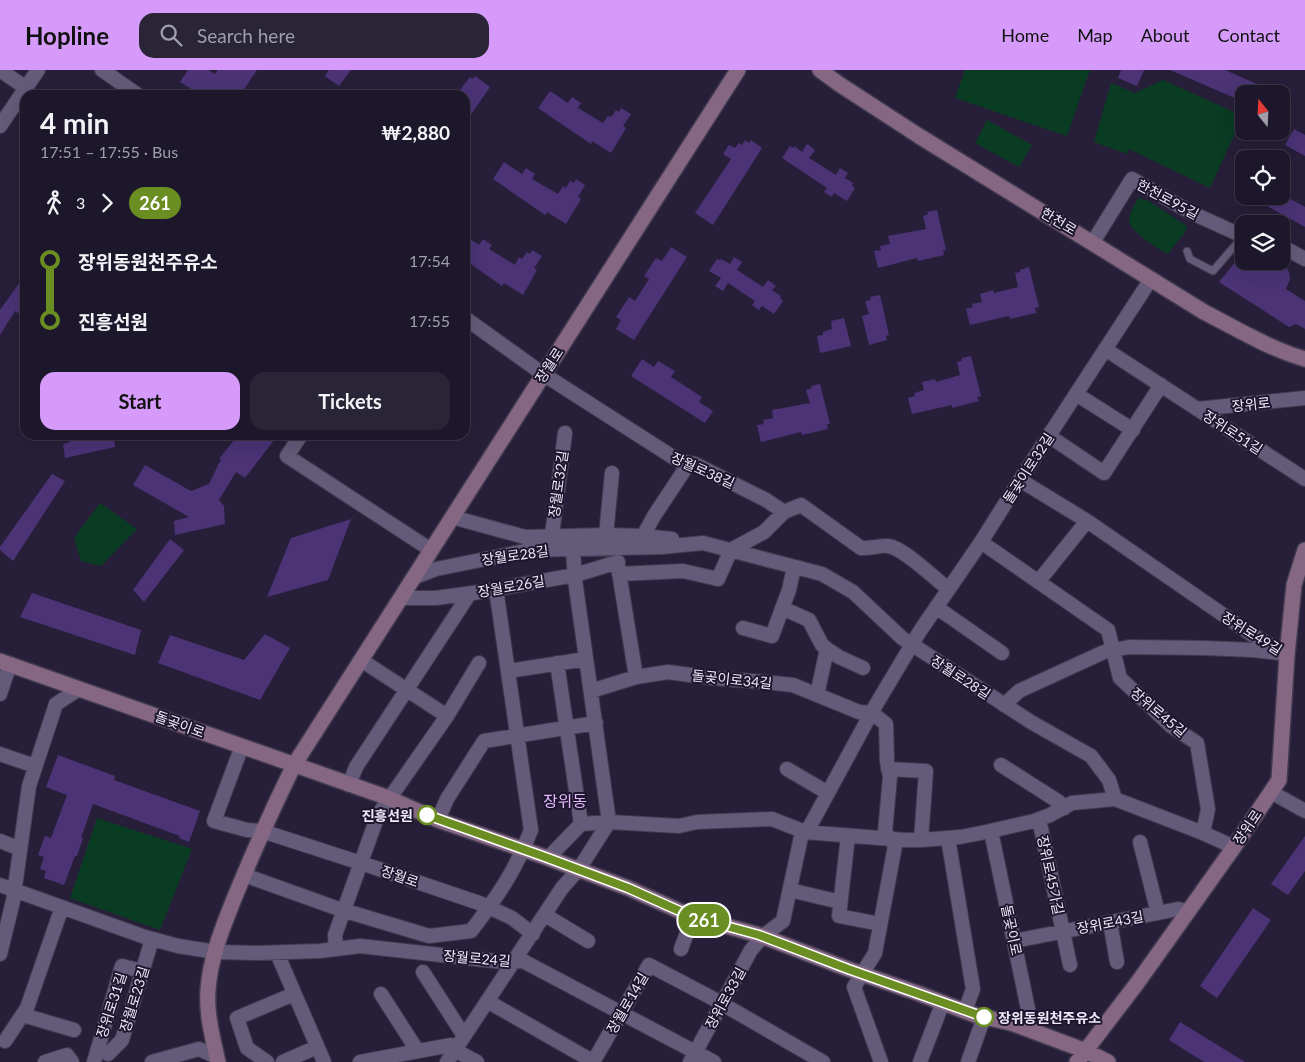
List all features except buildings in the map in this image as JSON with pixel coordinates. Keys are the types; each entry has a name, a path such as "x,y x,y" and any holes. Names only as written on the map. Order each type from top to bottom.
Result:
{"main road":[{"name":"장월로","path":"217,1060 209,1016 208,990 216,952 226,919 262,831 294,765 738,70"},
{"name":"한천로","path":"820,70 919,136 1094,242 1204,312 1294,356 1305,359"},
{"name":"장위로","path":"1082,1056 1234,847 1279,780 1287,655 1294,585 1305,550"},
{"name":"돌곶이로","path":"5,662 349,784 438,820 524,849 628,888 693,917 763,936 861,974 965,1011 1011,1023 1082,1056 1108,1062"}],"street":[{"path":"0,70 26,88 38,70"},
{"path":"102,70 131,90"},
{"path":"0,126 20,97"},
{"name":"한천로95길","path":"1094,242 1132,179 1192,213 1235,231"},
{"path":"1290,251 1305,259"},
{"name":"돌곶이로32길","path":"763,936 783,921 801,837 828,793 872,713 936,607 981,542 1151,278"},
{"name":"장월로38길","path":"470,322 543,374 678,461 695,464 766,500 784,512"},
{"name":"장위로51길","path":"1106,349 1305,479"},
{"path":"1049,436 1104,473 1161,385"},
{"path":"1076,394 1132,430"},
{"name":"장위로","path":"1197,409 1305,398"},
{"name":"장월로32길","path":"552,535 565,433"},
{"path":"298,440 287,456 431,550"},
{"path":"643,536 688,464"},
{"path":"606,535 612,472"},
{"name":"장위로49길","path":"1020,480 1087,521 1251,634 1287,655"},
{"path":"731,550 764,532 784,512 801,505 862,548 872,549 886,545 898,549 948,589"},
{"name":"장월로32길","path":"452,517 525,537 552,535 643,536 703,543"},
{"path":"1038,582 1087,521"},
{"path":"981,542 1108,630 1114,650"},
{"name":"장월로28길","path":"415,577 436,569 530,550 662,547 703,543 822,574 853,592 902,638 1031,722 1091,756 1109,780 1114,800"},
{"path":"617,548 636,677"},
{"path":"447,1062 562,888 578,869 610,822 590,691 573,549"},
{"name":"장월로26길","path":"401,598 436,598 619,568 683,571 718,580 731,550"},
{"path":"743,628 772,636 794,567"},
{"path":"244,875 344,910 429,936 471,931 502,891 524,849 531,830 496,589"},
{"path":"349,784 356,767 470,593"},
{"path":"936,607 1002,653"},
{"path":"782,608 809,620 822,645 839,657 863,668"},
{"name":"장위로49길","path":"1004,705 1020,691 1104,652 1129,647 1252,650 1287,655"},
{"path":"817,696 827,649"},
{"name":"장위로45길","path":"1114,650 1120,678 1171,726 1198,743 1208,809 1203,833"},
{"path":"508,671 586,659"},
{"path":"362,660 447,716"},
{"name":"돌곶이로","path":"0,694 5,662"},
{"path":"336,949 335,935 378,815 447,716 480,663"},
{"path":"557,663 581,824"},
{"name":"돌곶이로34길","path":"590,691 636,677 668,672 793,686 859,712 872,713"},
{"path":"0,954 2,934 14,901 14,889 29,786 56,704 79,689"},
{"path":"872,713 886,724 890,777 885,832 894,846 875,953 854,987 881,1062"},
{"path":"438,820 447,799 484,741 596,723"},
{"path":"242,746 214,820 247,830 262,831"},
{"path":"0,754 35,766"},
{"path":"1001,765 1059,802 1064,808"},
{"path":"787,769 828,793"},
{"path":"888,769 926,771 921,840"},
{"path":"1271,792 1305,811"},
{"path":"1114,800 1203,833 1234,847"},
{"name":"장위로45가길","path":"805,832 890,839 960,838 1039,819 1072,803 1114,800"},
{"path":"548,858 581,824 610,822 679,826 697,822 772,819 805,832"},
{"name":"장위로45가길","path":"1039,819 1063,931"},
{"name":"장월로","path":"262,831 489,908 512,918 532,934"},
{"name":"돌곶이로","path":"991,831 1028,1009 1023,1028"},
{"path":"840,909 848,836"},
{"path":"948,838 973,989 965,1011"},
{"path":"0,841 20,849"},
{"name":"장위로43길","path":"1140,842 1158,913"},
{"path":"0,885 152,939 178,946 216,952"},
{"path":"790,890 880,924"},
{"path":"5,1041 27,1008 62,907"},
{"name":"장위로43길","path":"1014,940 1178,909 1188,911"},
{"path":"545,915 588,941"},
{"path":"681,949 693,917"},
{"path":"1110,922 1117,962"},
{"name":"장위로43길","path":"1063,931 1070,964"},
{"path":"425,952 429,936"},
{"name":"장위로33길","path":"693,1057 751,950 763,936"},
{"name":"장월로23길","path":"108,1054 122,1040 152,939"},
{"name":"장월로24길","path":"216,952 277,953 360,946 504,962 523,961 621,1013 693,1057 714,1062"},
{"path":"277,953 324,1062"},
{"name":"장월로14길","path":"486,1001 594,1062 649,965 722,1005"},
{"name":"장위로31길","path":"94,1062 122,966 142,971"},
{"path":"423,972 464,1036"},
{"path":"267,1062 247,1048 238,1018 294,994"},
{"path":"382,994 417,1050"},
{"path":"920,1062 943,1002"},
{"path":"722,1005 823,1062"},
{"path":"23,1015 74,1030"},
{"path":"968,1062 984,1017"},
{"path":"360,1062 451,1045 462,1054 477,1062"},
{"path":"283,1062 317,1047"},
{"path":"152,1062 199,1050 217,1060"},
{"path":"44,1062 67,1055 72,1062"}],"lane":[{"path":"1187,251 1190,259 1213,271 1235,245"}],"green space":[{"path":"965,70 1090,70 1067,136 955,98"},
{"path":"1163,80 1235,112 1235,133 1210,188 1129,149 1127,154 1094,142 1111,83 1135,93"},
{"path":"987,120 1032,145 1019,167 975,143"},
{"path":"1138,198 1149,201 1187,226 1185,232 1168,254 1145,239 1130,224 1130,215"},
{"path":"100,503 137,529 101,566 81,561 74,538"},
{"path":"97,818 192,849 160,930 70,898"}],"bus line":[{"name":"261","path":"427,815 628,888 693,917 759,935 984,1017"}],"place":[{"name":"진흥선원","path":"427,815"},
{"name":"장위동원천주유소","path":"984,1017"}],"district":[{"name":"장위동","path":"565,800"}]}
